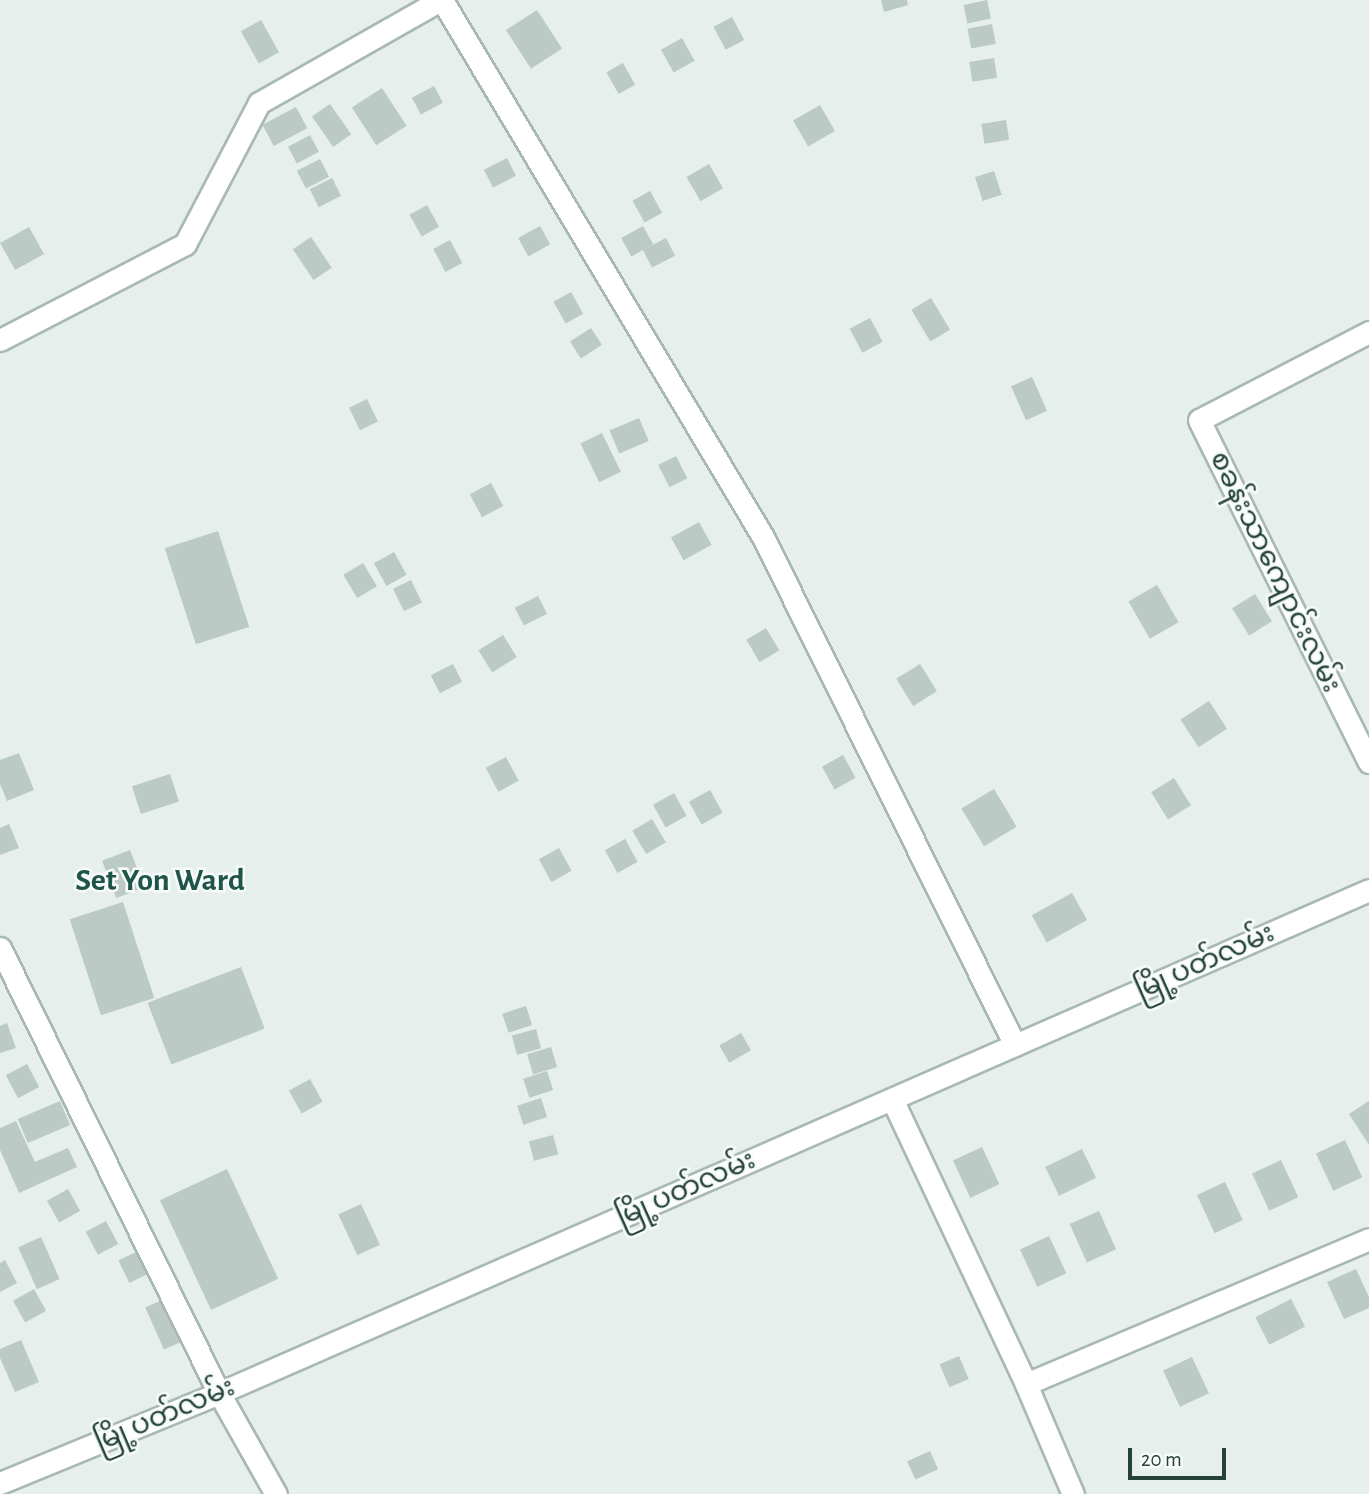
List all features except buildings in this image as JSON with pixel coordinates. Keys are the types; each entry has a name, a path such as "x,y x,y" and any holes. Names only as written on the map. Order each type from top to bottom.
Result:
{"street":[{"path":"0,340 186,244 259,103 441,0 763,537 1015,1045"},
{"name":"စခန်းသာကျောင်းလမ်း","path":"1369,332 1199,420 1369,762"},
{"name":"မြို့ပတ်လမ်း","path":"0,1483 219,1393 1369,890"},
{"path":"0,948 219,1393 276,1494"},
{"path":"892,1099 1027,1384 1073,1494"},
{"path":"1027,1384 1369,1239"}],"district":[{"name":"Set Yon Ward","path":"160,880"}]}
